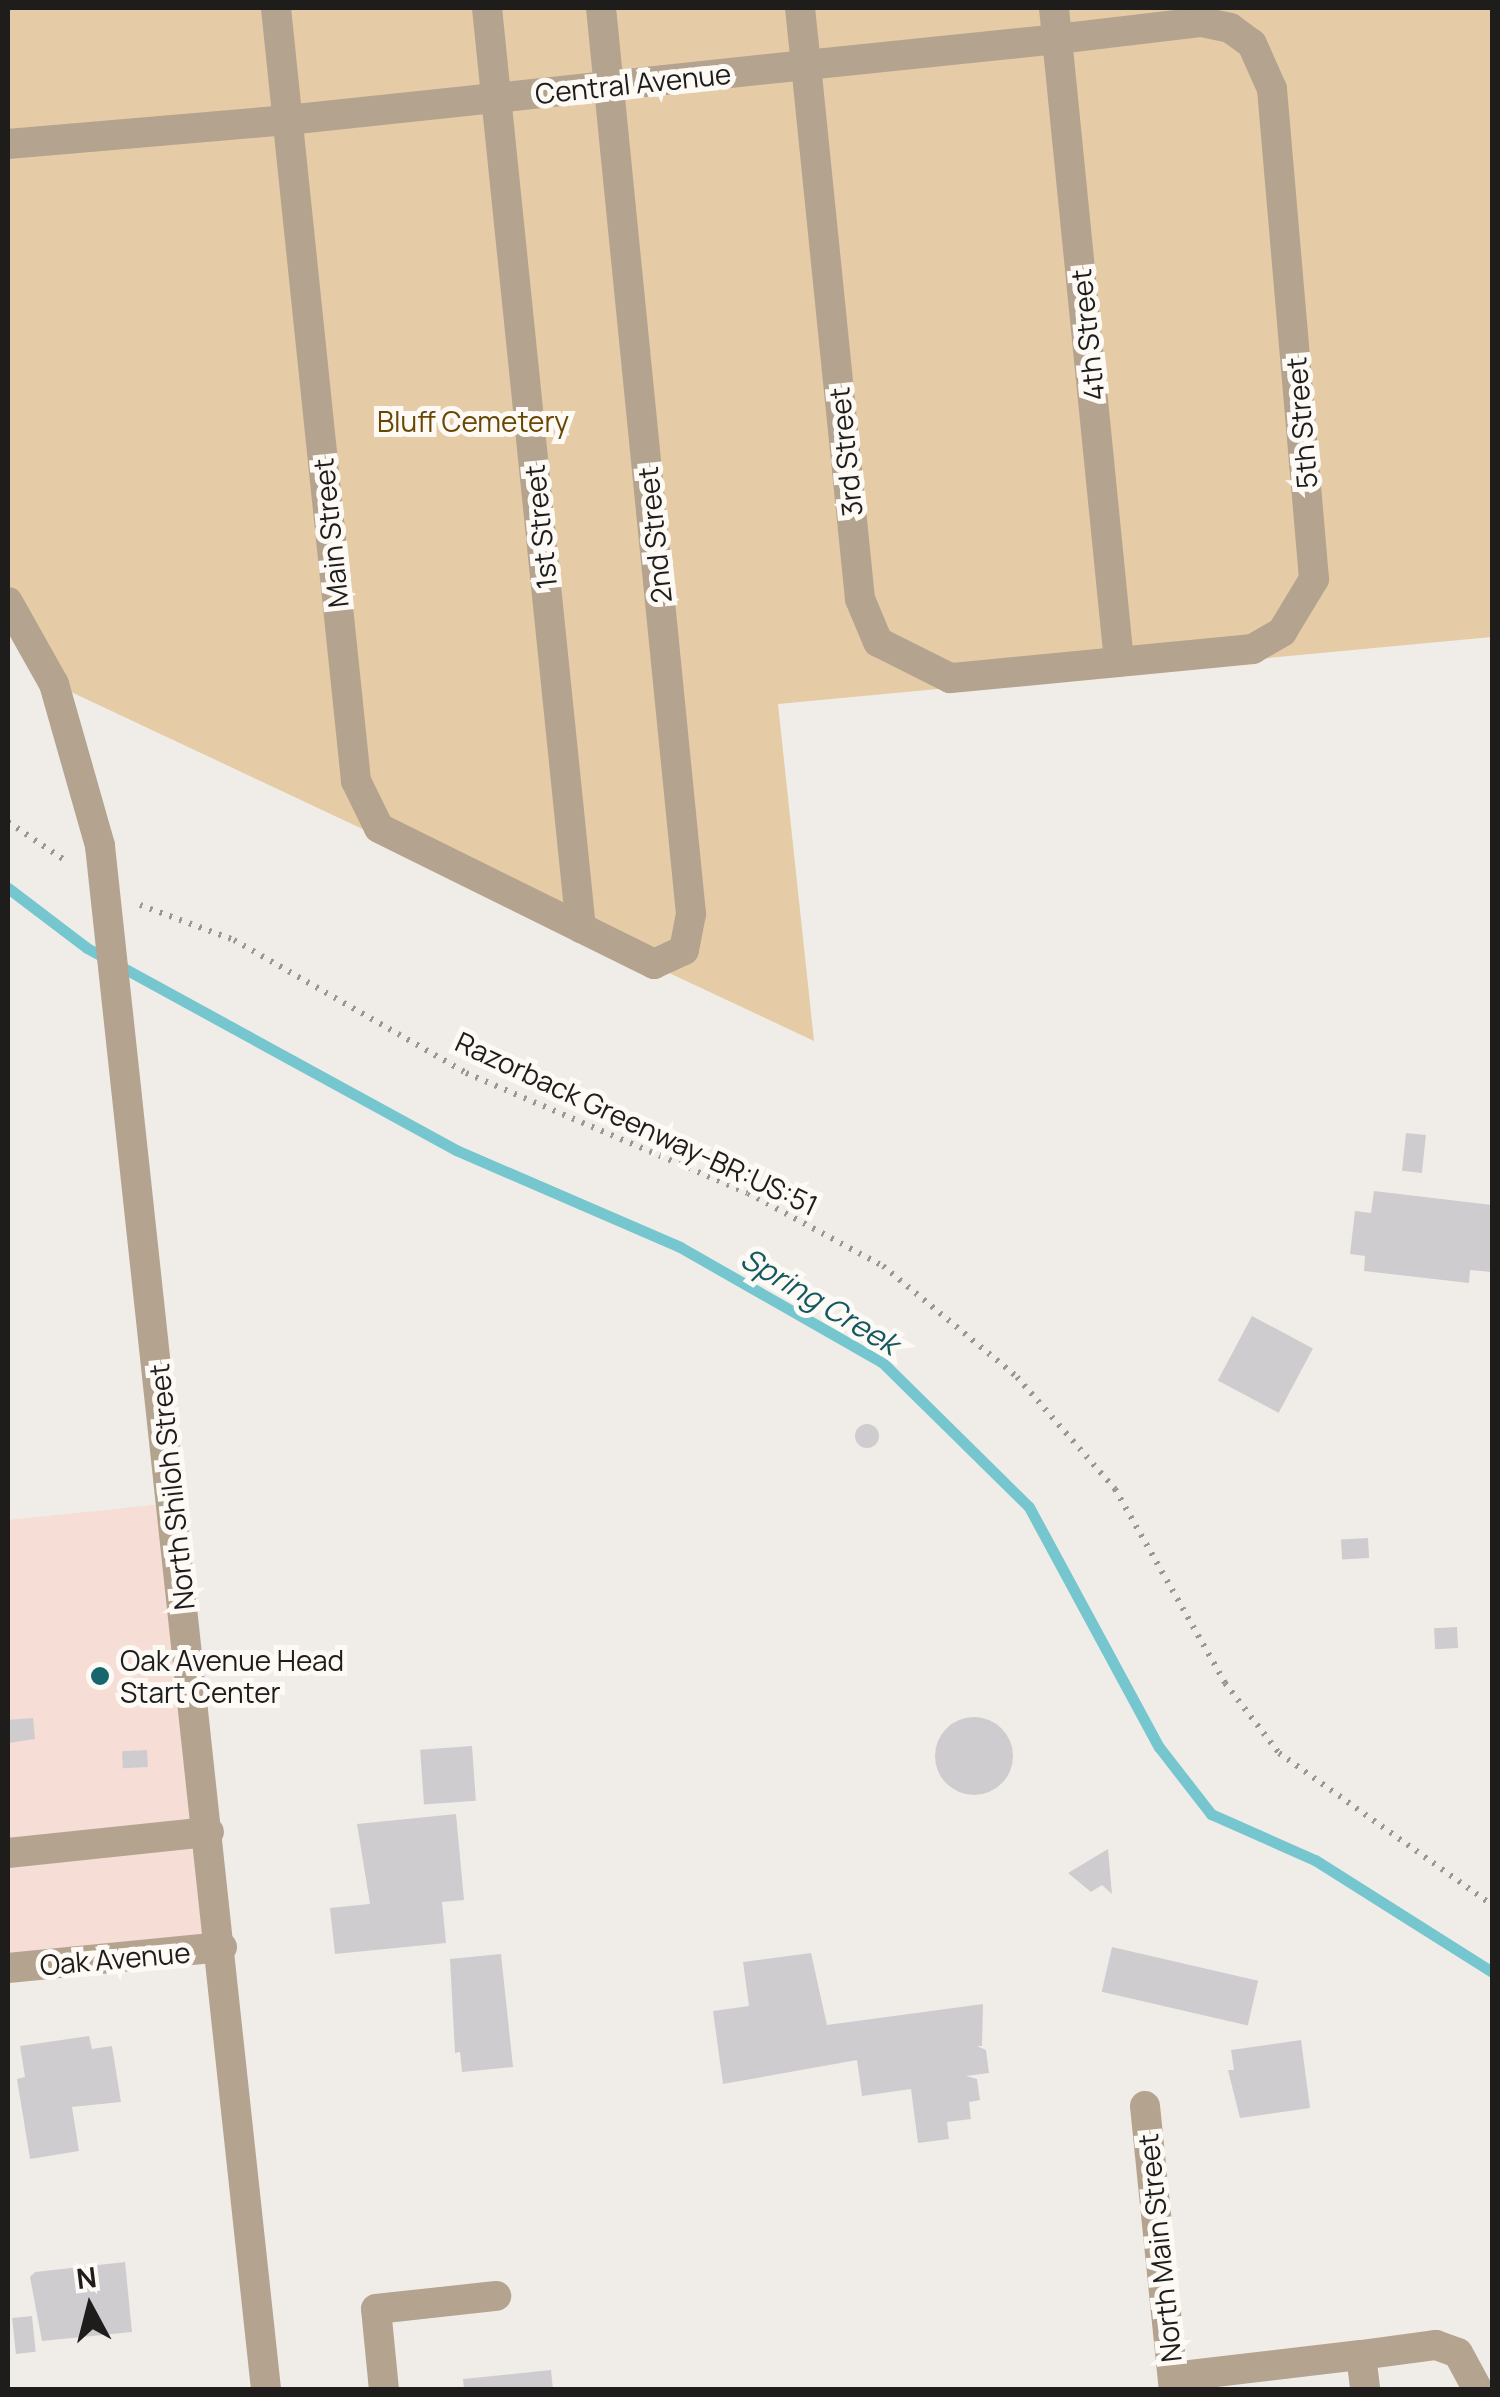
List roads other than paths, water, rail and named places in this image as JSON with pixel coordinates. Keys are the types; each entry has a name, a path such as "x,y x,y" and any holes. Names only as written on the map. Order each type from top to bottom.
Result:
{"street":[{"name":"Main Street","path":"276,8 356,781 380,828 582,928"},
{"name":"1st Street","path":"487,8 582,928"},
{"name":"2nd Street","path":"582,928 654,964 684,950 691,914 601,8"},
{"name":"3rd Street","path":"800,8 860,599 878,642 950,678 1119,662"},
{"name":"4th Street","path":"1054,8 1119,662"},
{"name":"Central Avenue","path":"8,144 287,120 1202,22 1230,28 1252,44"},
{"name":"5th Street","path":"1119,662 1253,649 1282,632 1314,578 1272,89 1252,44"},
{"name":"North Shiloh Street","path":"8,602 54,684 100,846 222,1948 266,2390"},
{"path":"8,1853 209,1832"},
{"name":"Oak Avenue","path":"8,1968 222,1948"},
{"name":"North Main Street","path":"1144,2106 1174,2383"},
{"path":"384,2390 376,2309 496,2296"},
{"path":"1174,2383 1436,2345 1458,2352 1478,2390"},
{"path":"1361,2355 1365,2390"}],"waterway":[{"name":"Spring Creek","path":"8,888 87,948 456,1150 680,1247 882,1362 1029,1507 1159,1747 1211,1814 1315,1860 1492,1972"}],"place":[{"name":"Oak Avenue Head Start Center","path":"100,1676"}],"park label":[{"name":"Bluff Cemetery","path":"473,421"}]}
